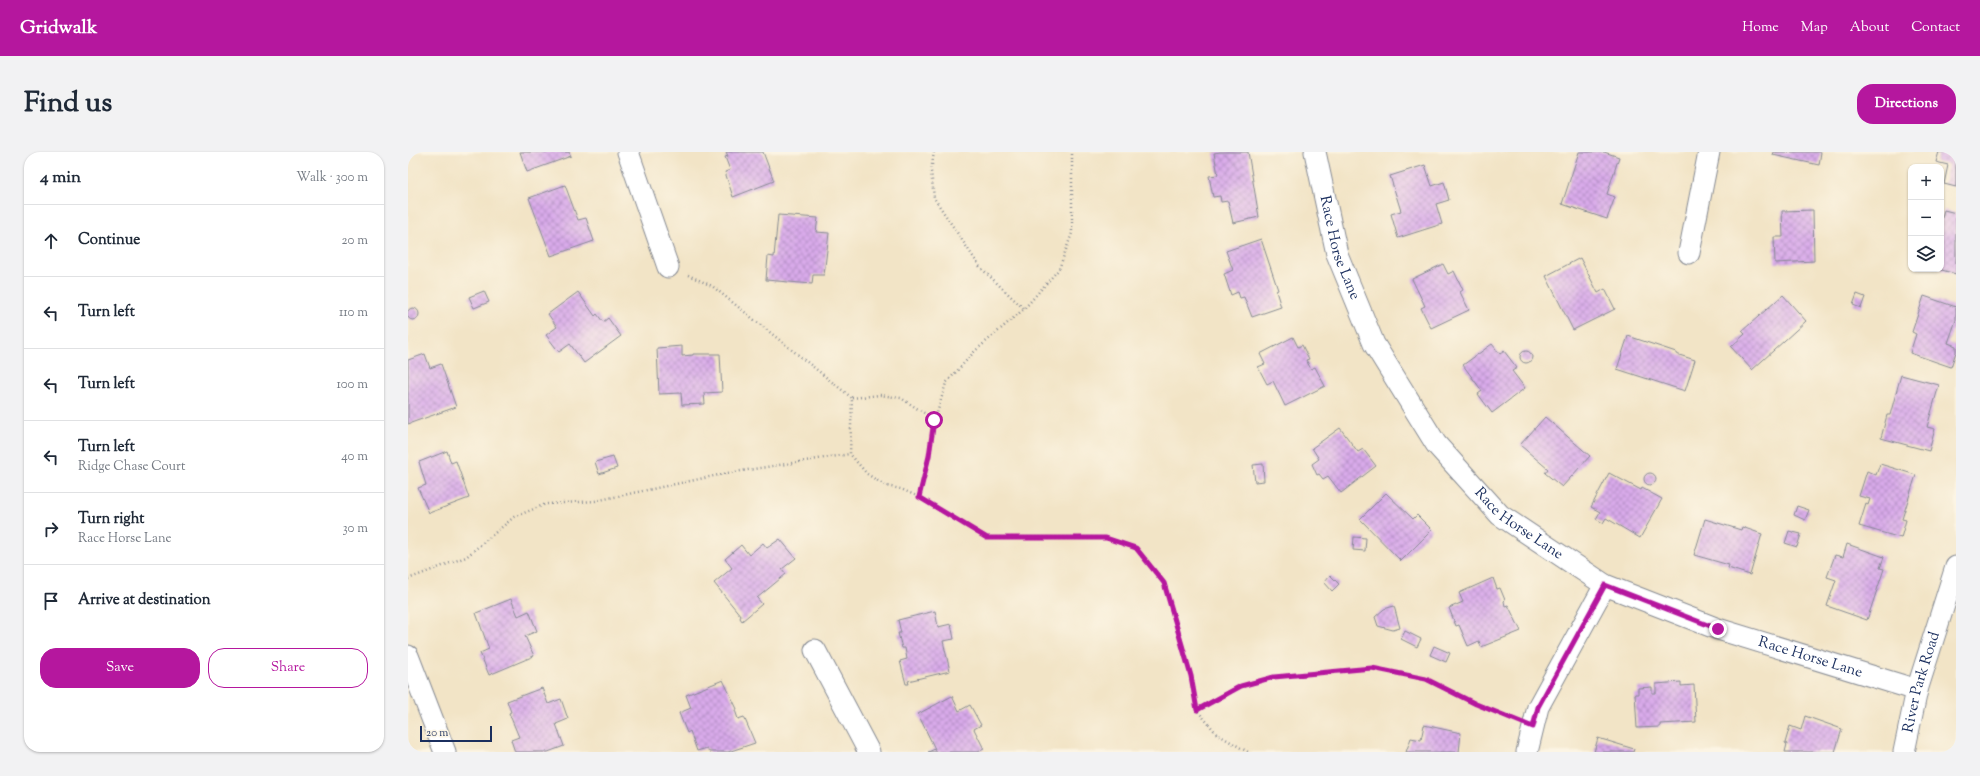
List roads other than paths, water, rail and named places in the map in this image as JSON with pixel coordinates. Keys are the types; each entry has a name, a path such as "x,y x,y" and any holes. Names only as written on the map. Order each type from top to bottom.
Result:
{"street":[{"path":"628,152 668,267"},
{"name":"Race Horse Lane","path":"1315,152 1337,254 1374,344 1436,444 1500,515 1605,585 1718,629 1918,690"},
{"path":"1689,253 1709,152"},
{"name":"River Park Road","path":"1904,752 1918,690 1956,567"},
{"path":"1526,752 1538,707 1605,585"},
{"path":"816,650 869,752"},
{"path":"408,656 445,752"}]}
